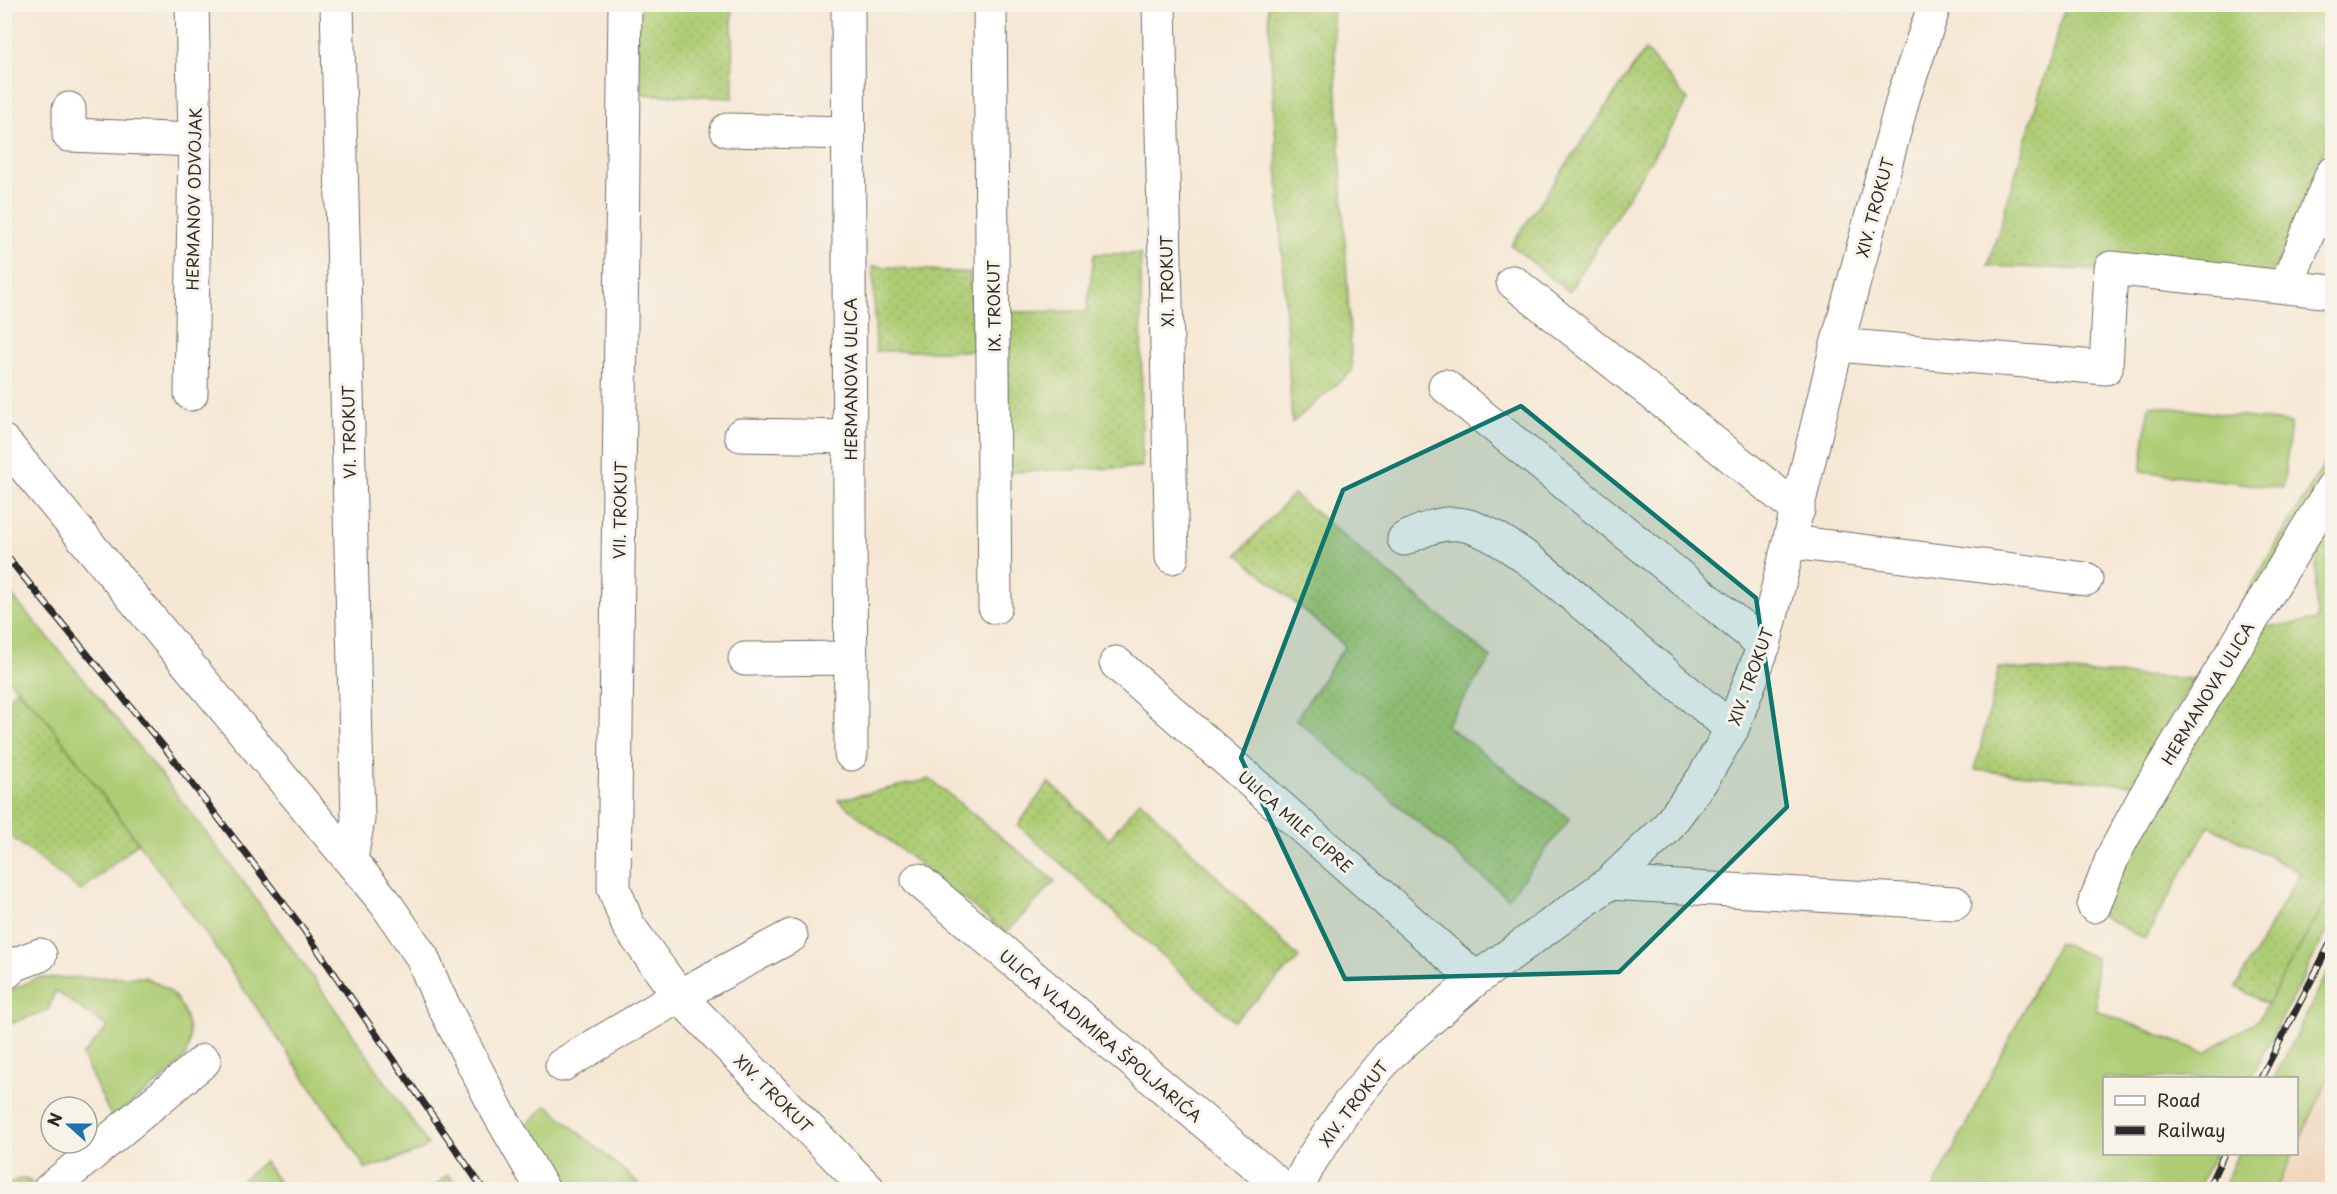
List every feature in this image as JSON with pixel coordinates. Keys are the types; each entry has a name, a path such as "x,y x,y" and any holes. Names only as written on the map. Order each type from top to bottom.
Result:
{"street":[{"name":"HERMANOV ODVOJAK","path":"191,394 195,140 192,4"},
{"name":"VI. TROKUT","path":"337,4 358,819 351,859"},
{"name":"VII. TROKUT","path":"625,4 614,888 628,925 679,996"},
{"name":"HERMANOVA ULICA","path":"848,4 851,754"},
{"name":"IX. TROKUT","path":"990,4 995,607"},
{"name":"XI. TROKUT","path":"1159,4 1172,557"},
{"name":"XIV. TROKUT","path":"1296,1190 1312,1159 1348,1105 1390,1054 1476,979 1609,883 1665,830 1702,780 1732,729 1764,645 1791,542 1837,345 1904,95 1935,4"},
{"path":"69,109 69,135 195,140"},
{"path":"727,130 848,134"},
{"path":"2286,287 2332,174"},
{"path":"1837,345 2106,368 2111,268 2332,292"},
{"path":"1514,282 1798,510"},
{"path":"1445,386 1764,645"},
{"path":"741,435 850,437"},
{"path":"4,442 384,901 422,957 437,993 498,1112 543,1190"},
{"name":"HERMANOVA ULICA","path":"2094,906 2113,856 2144,798 2332,488"},
{"path":"1404,539 1432,525 1463,524 1484,532 1509,546 1571,593 1732,729"},
{"path":"1791,542 2086,579"},
{"path":"745,659 851,658"},
{"name":"ULICA MILE CIPRE","path":"1116,663 1476,979"},
{"name":"ULICA VLADIMIRA ŠPOLJARIĆA","path":"918,879 1285,1190"},
{"path":"1609,883 1955,903"},
{"path":"562,1065 679,996 791,936"},
{"path":"4,974 16,964 40,955"},
{"name":"XIV. TROKUT","path":"679,996 870,1190"},
{"path":"49,1190 204,1061"}],"highlighted area":[{"path":"1521,406 1756,598 1787,807 1619,972 1345,979 1241,758 1343,490"}],"shaded area":[{"path":"2332,1071 2332,1189 2276,1190 2293,1155 2298,1155 2298,1144"}],"green space":[{"path":"637,5 732,5 733,98 636,94"},
{"path":"1268,5 1332,5 1352,371 1292,423"},
{"path":"2066,5 2332,5 2332,130 2272,276 1988,266"},
{"path":"1645,50 1688,100 1569,292 1511,245"},
{"path":"1094,254 1141,254 1142,467 1005,472 1010,312 1087,311"},
{"path":"873,266 970,273 973,351 876,351"},
{"path":"2149,405 2291,423 2283,488 2141,471"},
{"path":"2332,451 2332,472 2261,585 2236,612"},
{"path":"1293,494 1491,658 1446,725 1570,819 1508,898 1296,719 1345,646 1238,554"},
{"path":"2332,509 2332,891 2267,1004 2236,987 2300,872 2209,825 2145,939 2100,915 2105,891 2259,628 2317,620 2317,563 2322,536"},
{"path":"4,587 118,720 226,858 329,1000 428,1145 420,1151 366,1169 201,927 43,715 5,676"},
{"path":"1999,668 2193,679 2134,785 1975,770"},
{"path":"16,689 43,715 138,843 81,891 5,832 5,705"},
{"path":"930,779 1055,881 1006,933 838,800"},
{"path":"1049,782 1109,839 1140,800 1299,958 1234,1021 1018,825"},
{"path":"2332,891 2332,921 2252,1077 2103,1077 2103,1155 2215,1155 2198,1189 1933,1190 2058,942 2096,958 2096,1010 2205,1053 2258,1020"},
{"path":"2332,964 2332,1071 2298,1144 2298,1077 2275,1077"},
{"path":"145,977 167,989 180,1004 189,1029 189,1046 186,1054 173,1069 112,1118 82,1056 108,1027 55,991 48,1010 12,1023 5,1029 5,993 37,978"},
{"path":"547,1105 645,1189 560,1189 524,1127"},
{"path":"2238,1155 2293,1155 2276,1189 2222,1189"},
{"path":"264,1161 283,1189 232,1189"},
{"path":"448,1175 459,1189 431,1189"},
{"path":"25,1178 32,1182 23,1189 5,1189 5,1184"}],"railway":[{"path":"4,553 168,752 304,930 484,1190"},
{"path":"2262,1077 2332,940"},
{"path":"2207,1190 2224,1155"}]}
